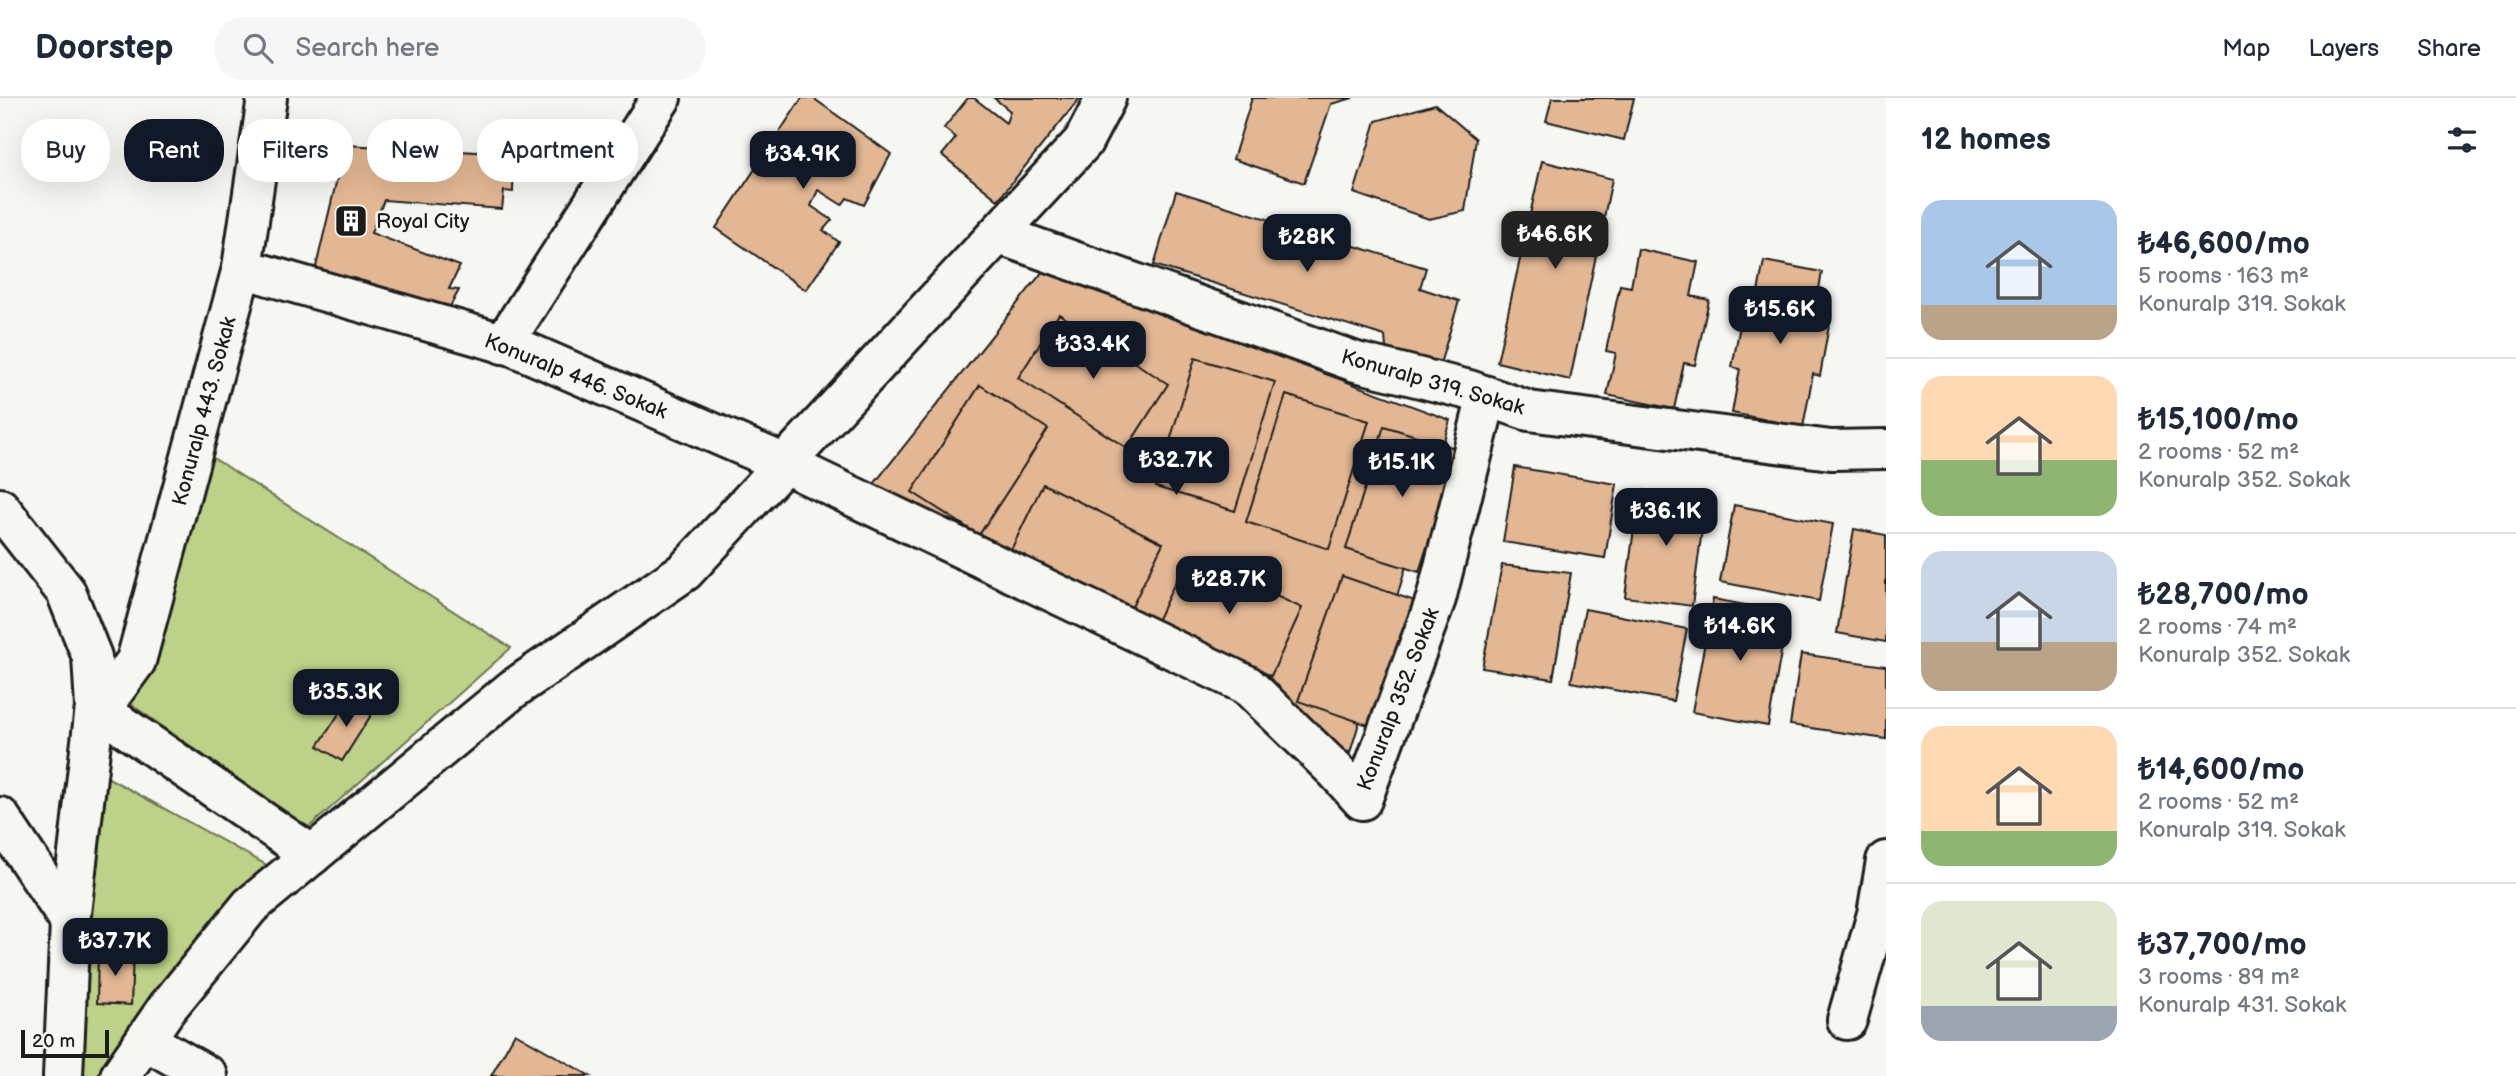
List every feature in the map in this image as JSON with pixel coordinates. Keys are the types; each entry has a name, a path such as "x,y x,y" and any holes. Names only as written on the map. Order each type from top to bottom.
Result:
{"street":[{"name":"Konuralp 443. Sokak","path":"97,708 136,661 242,268 267,98"},
{"path":"503,344 662,98"},
{"path":"120,1076 167,1008 250,906 513,689 685,571 1083,142 1106,98"},
{"name":"Konuralp 319. Sokak","path":"998,234 1356,362 1487,396 1529,411 1830,450 1886,449"},
{"name":"Konuralp 446. Sokak","path":"242,268 503,344 785,464"},
{"name":"Konuralp 352. Sokak","path":"785,464 1247,685 1336,771 1362,800 1436,598 1487,396"},
{"path":"0,508 66,592 92,657 97,708 70,922 63,1076"},
{"path":"97,708 312,855"},
{"path":"0,817 70,922"},
{"path":"1847,1020 1877,914 1886,862"},
{"path":"145,1040 208,1076"}],"green space":[{"path":"199,449 511,648 308,828 132,705"},
{"path":"105,776 272,868 209,925 104,1070 96,1076 82,1076 78,965"}],"building":[{"path":"802,98 813,98 891,154 864,205 847,198 842,205 818,190 811,206 832,220 823,230 839,242 806,290 716,228"},
{"path":"968,98 974,98 1006,123 1010,111 994,98 1080,98 998,200 942,155 956,138 944,128"},
{"path":"1252,98 1353,98 1331,104 1304,183 1233,159"},
{"path":"1552,98 1634,98 1624,140 1546,121"},
{"path":"1435,104 1476,139 1465,211 1429,219 1354,193 1376,121"},
{"name":"Royal City","path":"353,145 367,146 367,182 463,182 463,151 477,152 477,182 513,182 513,192 504,191 502,209 384,200 371,233 460,266 449,289 459,290 445,316 314,275 336,182 353,182"},
{"path":"1542,161 1612,179 1570,380 1497,362"},
{"path":"1176,191 1426,268 1420,288 1459,301 1440,364 1386,348 1385,336 1154,265"},
{"path":"1638,249 1698,262 1691,296 1709,300 1695,365 1684,363 1674,409 1607,395 1616,353 1606,351 1620,285 1631,287"},
{"path":"1764,261 1822,272 1815,312 1831,314 1820,376 1813,374 1803,427 1732,413 1740,369 1732,367 1745,300 1755,307"},
{"path":"1044,270 1450,420 1350,753 851,513"},
{"path":"1059,314 1168,384 1127,448 1018,378"},
{"path":"1195,358 1275,382 1235,511 1156,487"},
{"path":"980,385 1048,429 979,535 912,492"},
{"path":"1286,395 1369,421 1329,549 1246,522"},
{"path":"1384,426 1458,449 1419,572 1346,549"},
{"path":"1515,467 1617,484 1605,558 1503,542"},
{"path":"1043,484 1163,543 1129,613 1009,554"},
{"path":"1639,490 1706,499 1692,606 1625,597"},
{"path":"1734,505 1833,524 1819,601 1720,582"},
{"path":"1854,529 1886,535 1886,642 1837,633"},
{"path":"1188,555 1302,608 1271,676 1156,623"},
{"path":"1502,565 1571,573 1553,679 1482,668"},
{"path":"1342,576 1415,601 1371,726 1298,701"},
{"path":"1713,599 1788,613 1768,726 1692,712"},
{"path":"1585,609 1687,629 1673,701 1571,682"},
{"path":"1801,654 1886,666 1886,739 1790,725"},
{"path":"350,697 373,712 342,761 318,746"},
{"path":"98,950 133,954 131,1005 97,1003"},
{"path":"515,1033 590,1076 491,1076"}],"place":[{"name":"Royal City","path":"351,221"}]}
